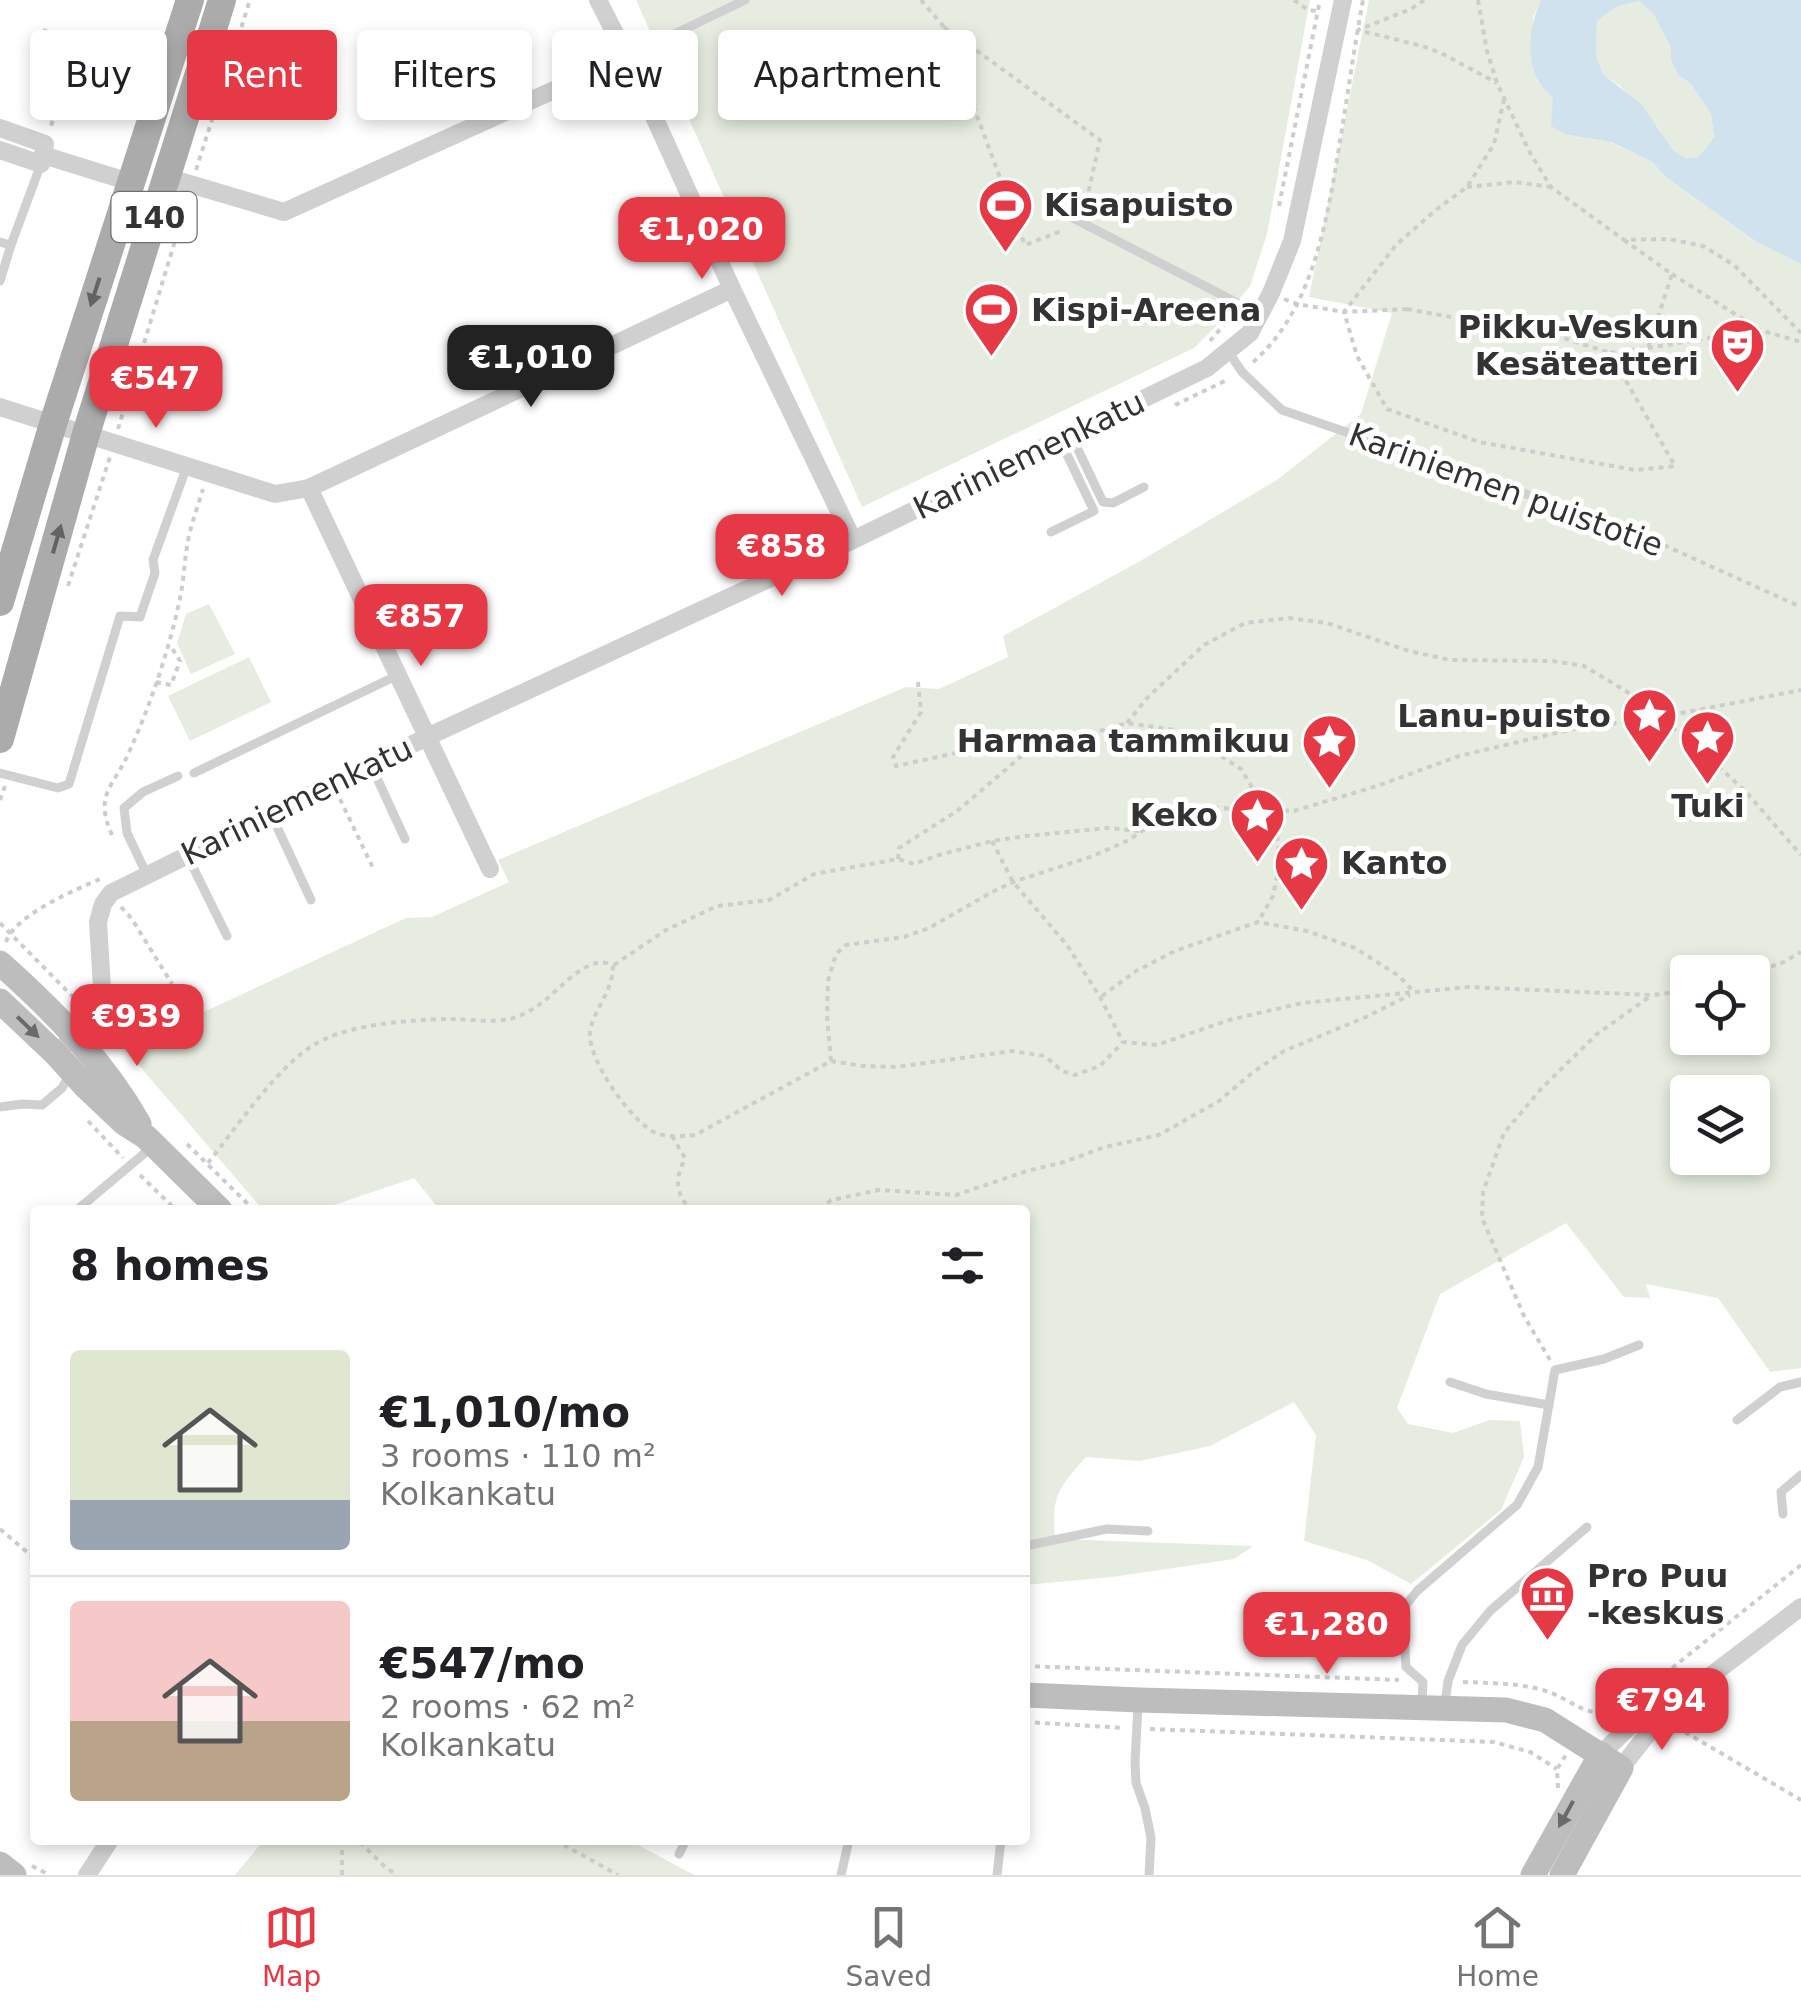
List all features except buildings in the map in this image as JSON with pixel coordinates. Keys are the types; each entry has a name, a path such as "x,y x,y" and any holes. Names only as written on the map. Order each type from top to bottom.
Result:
{"main road":[{"name":"140","path":"0,602 52,424 190,0"},
{"name":"140","path":"0,739 86,434 179,181 222,0"}],"street":[{"path":"598,0 613,30"},
{"name":"Kariniemenkatu","path":"84,1027 103,1004 98,922 111,893 427,737 1065,438 1207,368 1228,351 1250,333 1261,315 1292,240 1344,0"},
{"path":"179,181 284,212 552,92"},
{"path":"655,120 853,540"},
{"path":"43,154 5,130 1,150 43,154 117,178"},
{"path":"0,408 275,494 310,488 732,289"},
{"path":"310,488 490,869"},
{"path":"0,962 84,1027 150,1141"},
{"path":"0,1000 124,1123 150,1141 215,1205"},
{"path":"64,1063 84,1027"},
{"path":"1532,1875 1611,1761 1666,1709 1801,1607"},
{"path":"1030,1694 1138,1700 1435,1694 1545,1720 1611,1761"},
{"path":"1562,1875 1611,1761"},
{"path":"86,1875 107,1845"},
{"path":"0,1864 14,1875"}],"lane":[{"path":"684,30 745,0"},
{"path":"0,281 5,243 43,154"},
{"path":"1065,214 1261,315"},
{"name":"Kariniemen puistotie","path":"1228,351 1242,372 1282,410 1632,531"},
{"path":"1065,438 1104,502 1113,503 1144,488"},
{"path":"1051,532 1094,510 1065,438"},
{"path":"4,774 58,788 68,784 120,616 140,617 155,573 153,560 187,466"},
{"path":"194,772 398,676"},
{"path":"371,764 405,839"},
{"path":"147,874 127,833 124,808 142,792 178,776"},
{"path":"270,814 311,900"},
{"path":"187,855 227,936"},
{"path":"0,1107 42,1105 62,1088 64,1063"},
{"path":"82,1205 150,1141"},
{"path":"1587,1527 1490,1611 1462,1645 1435,1694 1406,1666 1406,1606 1417,1591 1517,1505 1538,1468 1555,1370 1604,1359 1639,1345"},
{"path":"1450,1382 1486,1394 1549,1406"},
{"path":"1737,1420 1780,1387 1801,1382"},
{"path":"1784,1514 1781,1492 1801,1475"},
{"path":"1030,1545 1107,1529 1148,1531"},
{"path":"1138,1700 1136,1783 1151,1838 1149,1875"},
{"path":"679,1854 684,1845"},
{"path":"841,1875 848,1845"},
{"path":"997,1875 1000,1845"}],"path":[{"path":"67,590 114,443 179,181 250,0"},
{"path":"922,0 944,27 1100,140 1082,222 1025,246 944,27"},
{"path":"1294,0 1308,10 1318,11"},
{"path":"1280,206 1320,0"},
{"path":"1424,0 1358,30 1441,53 1497,83"},
{"path":"1478,0 1497,83 1529,150 1552,186 1672,274 1760,330 1801,342"},
{"path":"1344,312 1396,245 1467,187 1494,144 1504,99"},
{"path":"43,154 53,120"},
{"path":"1467,187 1516,182 1552,186"},
{"path":"1624,240 1669,240 1703,246 1734,265 1801,334"},
{"path":"1648,348 1672,274"},
{"path":"1271,294 1297,304 1344,312 1407,309 1561,336 1610,353 1760,330"},
{"path":"1344,312 1357,356 1388,408 1479,442 1635,470 1674,466 1610,353"},
{"path":"114,839 102,808 144,718 169,644 188,540 208,473"},
{"name":"Kariniemen puistotie","path":"1632,531 1801,607"},
{"path":"1127,724 1147,698 1204,645 1245,622 1289,618 1327,624 1450,660 1552,661 1584,666 1662,717 1746,792 1801,855"},
{"path":"156,682 171,685 180,660 169,644"},
{"path":"918,682 920,712 892,757 896,766 988,746 1075,738 1127,724 1175,730 1241,769 1277,834 1280,862 1273,896 1258,922"},
{"path":"832,1061 826,1016 828,981 836,954 846,945 904,937 929,928 1013,882 1129,840 1162,817 1192,807 1294,811 1459,756 1573,729 1662,717 1801,690"},
{"path":"898,859 899,848 957,811 1037,744"},
{"path":"0,800 4,774"},
{"path":"340,799 373,868"},
{"path":"613,966 666,930 716,906 769,900 814,874 898,859 914,864 939,854 1052,832 1108,828 1140,831"},
{"path":"992,842 1013,882 1067,944 1122,1042"},
{"path":"9,934 56,900 101,879"},
{"path":"120,905 172,984"},
{"path":"1100,997 1136,971 1175,951 1258,922 1307,931 1355,948 1399,976 1415,992"},
{"path":"0,923 84,1027"},
{"path":"1770,966 1801,952"},
{"path":"208,1163 284,1069 310,1046 352,1028 446,1019 508,1020 543,1002 594,962 606,961 613,966"},
{"path":"613,966 613,978 590,1031 594,1058 638,1120 655,1133 672,1136 695,1134 832,1061 896,1067 1012,1052 1045,1056 1062,1071 1074,1075 1100,1066 1122,1042"},
{"path":"1122,1042 1157,1045 1229,1020 1302,1003 1468,987 1670,993"},
{"path":"826,1205 831,1200 879,1190 956,1195 1105,1147 1160,1135 1218,1101 1284,1050 1366,1017 1415,992"},
{"path":"1555,1370 1524,1316 1482,1218 1483,1192 1504,1133 1541,1088 1597,1034 1652,995"},
{"path":"672,1136 684,1158 678,1174 680,1197 686,1205"},
{"path":"184,1142 249,1205"},
{"path":"0,1529 30,1555"},
{"path":"1030,1666 1394,1679 1435,1694 1510,1684 1546,1691 1592,1712 1618,1712 1801,1565"},
{"path":"1698,1709 1678,1728 1801,1800"},
{"path":"1030,1722 1494,1742 1530,1752 1557,1769"},
{"path":"342,1845 342,1875"},
{"path":"363,1845 384,1868 397,1875"},
{"path":"564,1845 618,1875"}],"shaded area":[{"name":"Kisapuisto","path":"636,0 1310,0 1267,234 1250,286 1217,325 1194,348 862,507 689,120 698,120 698,30 649,30"},
{"path":"1369,0 1541,0 1533,17 1537,81 1553,98 1568,135 1610,142 1652,162 1667,178 1758,243 1801,264 1801,1368 1770,1372 1718,1298 1646,1284 1650,1298 1624,1297 1566,1223 1440,1294 1397,1408 1408,1424 1453,1433 1490,1420 1520,1421 1524,1457 1501,1510 1411,1584 1367,1560 1304,1541 1316,1435 1294,1402 1210,1446 1140,1461 1086,1457 1058,1494 1055,1539 1253,1546 1234,1559 1030,1585 1030,1205 436,1205 414,1178 334,1205 259,1205 125,1049 159,1028 180,1023 406,918 432,917 509,882 498,860 906,687 939,689 1008,657 1003,636 1277,480 1361,414 1392,313 1309,297"},
{"path":"1639,1 1653,13 1672,47 1671,61 1678,75 1690,83 1711,114 1714,135 1697,158 1686,158 1673,150 1659,128 1620,86 1603,74 1596,57 1597,21 1616,7"},
{"path":"209,604 235,654 191,674 177,643 186,614"},
{"path":"249,657 271,702 190,741 168,696"},
{"path":"260,1845 638,1845 694,1875 235,1875"}],"water":[{"path":"1541,0 1801,0 1801,264 1758,243 1667,178 1652,162 1611,142 1568,135 1551,126 1553,98 1538,82 1531,60","holes":["1639,1 1653,13 1671,47 1671,61 1678,75 1690,83 1711,114 1714,136 1697,158 1686,158 1673,150 1642,105 1603,74 1596,56 1597,21 1616,7"]}],"place":[{"name":"Kisapuisto","path":"1005,254"},
{"name":"Kispi-Areena","path":"992,359"},
{"name":"Pikku-Veskun Kesäteatteri","path":"1738,394"},
{"name":"Lanu-puisto","path":"1650,765"},
{"name":"Tuki","path":"1708,786"},
{"name":"Harmaa tammikuu","path":"1329,790"},
{"name":"Keko","path":"1257,864"},
{"name":"Kanto","path":"1302,912"},
{"name":"Pro Puu -keskus","path":"1548,1643"}]}
